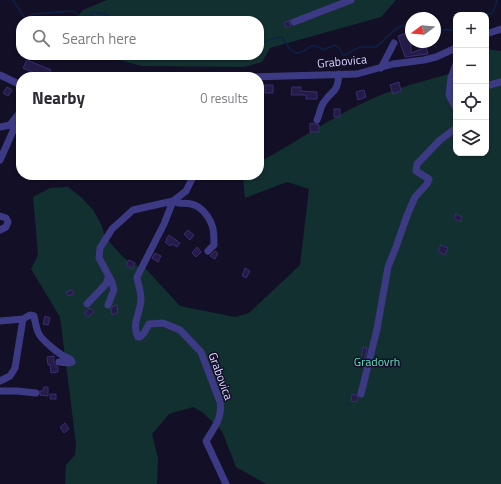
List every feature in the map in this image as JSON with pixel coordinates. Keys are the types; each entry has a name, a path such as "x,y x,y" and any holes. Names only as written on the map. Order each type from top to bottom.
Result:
{"street":[{"path":"294,22 351,0"},
{"path":"489,33 501,29"},
{"path":"380,68 394,43"},
{"name":"Grabovica","path":"264,77 357,74 393,64 436,57 453,49"},
{"path":"453,72 451,78 453,94"},
{"path":"318,120 321,108 325,101 337,87 339,74"},
{"path":"0,76 16,83"},
{"path":"489,85 501,82"},
{"path":"0,127 10,125 16,118"},
{"path":"0,160 16,122"},
{"path":"361,394 377,329 388,267 408,213 415,198 427,184 429,179 416,171 417,164 440,140 453,130"},
{"name":"Grabovica","path":"108,305 114,290 112,282 108,278 99,258 99,253 100,248 112,229 133,210 173,201 186,191 192,180"},
{"name":"Grabovica","path":"173,201 180,204 190,203 197,205 210,220 214,229 214,245 208,250"},
{"name":"Grabovica","path":"173,201 164,224 137,277 138,286 141,291 141,301 136,321 136,334 140,338 149,324 163,323 180,330 201,352 220,402 221,409 220,416 206,441 226,484"},
{"path":"0,216 6,218 8,222 6,227 0,230"},
{"path":"87,304 106,284 108,278"},
{"path":"0,321 23,319 34,316 38,334 59,353 70,359 72,362 59,362"},
{"path":"0,382 10,376 15,368 23,319"},
{"path":"0,391 36,393"}],"green space":[{"path":"107,0 396,0 381,17 270,48 264,58 264,16 78,16 83,10"},
{"name":"Gradovrh","path":"489,49 501,51 501,484 266,484 236,467 222,431 202,412 193,407 169,414 152,434 158,458 157,484 65,484 66,465 75,455 76,444 60,317 31,269 38,255 33,197 50,188 68,187 82,198 93,210 102,226 105,237 123,257 131,263 147,270 180,306 235,317 249,313 300,265 309,189 287,182 245,198 243,180 264,180 265,159 350,109 397,89 453,73 453,156 489,156"},
{"path":"119,60 263,60 262,62 244,67 142,66"}],"building":[{"path":"290,20 289,23 291,26 286,28 284,23"},
{"path":"405,33 405,48 411,48 411,53 426,48 428,54 405,57 398,36"},
{"path":"27,60 51,70 50,72 32,72 23,68"},
{"path":"399,82 401,91 393,94 390,85"},
{"path":"265,85 273,85 273,93 265,93"},
{"path":"7,87 12,90 8,96 3,93"},
{"path":"292,87 301,87 301,91 317,92 317,99 306,99 306,95 291,95"},
{"path":"364,90 366,97 358,100 356,92"},
{"path":"334,109 340,109 340,117 334,117"},
{"path":"310,123 319,125 319,132 310,132"},
{"path":"456,214 462,217 460,222 454,218"},
{"path":"188,230 194,235 190,240 184,234"},
{"path":"169,235 180,243 177,247 172,244 170,246 165,242"},
{"path":"441,245 448,248 445,255 438,251"},
{"path":"197,247 201,252 196,257 192,253"},
{"path":"215,251 218,253 215,259 210,256"},
{"path":"155,253 161,256 158,262 152,258"},
{"path":"129,260 135,263 132,269 126,265"},
{"path":"245,268 250,271 246,278 242,276"},
{"path":"72,290 74,294 68,296 66,292"},
{"path":"117,305 118,313 112,315 111,309 113,306"},
{"path":"90,308 94,311 89,317 84,313"},
{"path":"45,316 50,318 48,325 43,324"},
{"path":"363,347 367,348 364,362 361,361"},
{"path":"54,356 54,364 58,367 58,372 51,373 50,364 48,365 47,357"},
{"path":"44,387 48,387 48,396 40,395 40,391 43,391"},
{"path":"50,394 56,394 56,399 50,399"},
{"path":"352,394 356,395 358,398 357,402 351,401"},
{"path":"65,423 69,429 64,433 60,427"}],"waterway":[{"path":"13,0 24,16"},
{"path":"489,14 491,14 494,10 497,0"},
{"path":"30,16 33,14 73,11 79,16"},
{"path":"90,16 93,12 109,16"},
{"path":"264,42 282,37 289,48 296,53 304,51 311,46 318,47 323,50 335,45 339,48 343,55 345,55 360,47 376,47 397,28 405,25"},
{"path":"441,30 453,30"}]}
